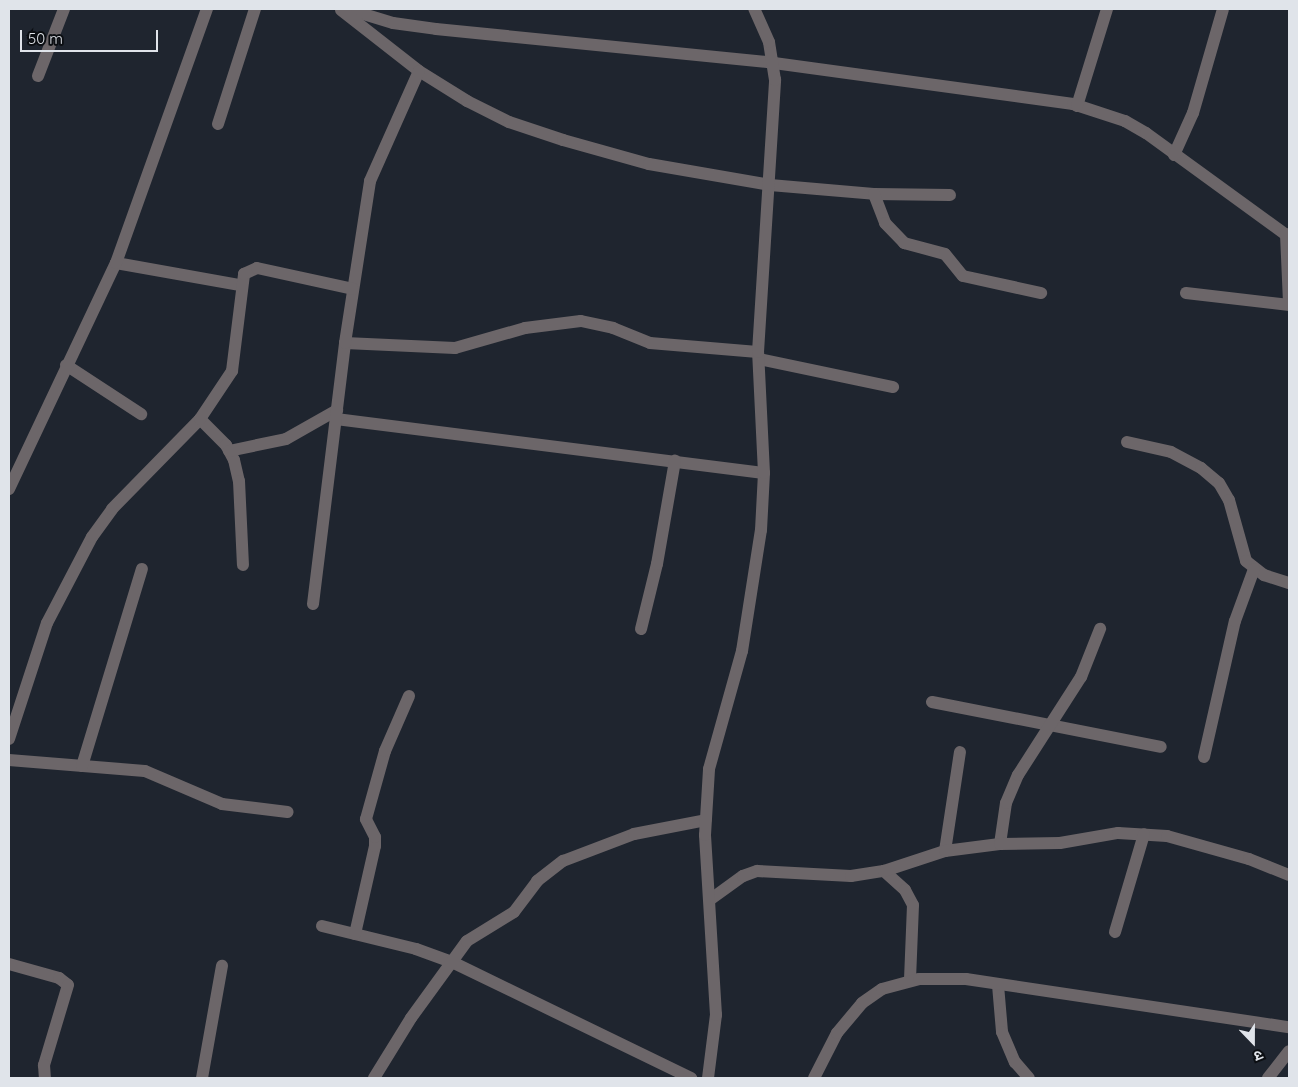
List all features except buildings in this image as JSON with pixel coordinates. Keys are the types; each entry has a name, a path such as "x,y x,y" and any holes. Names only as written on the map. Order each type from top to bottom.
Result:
{"street":[{"path":"38,76 64,9"},
{"path":"9,489 66,365 116,263 206,9"},
{"path":"218,124 255,9"},
{"path":"339,9 419,71 509,122 563,140 649,164 770,185 874,194 950,195"},
{"path":"347,9 436,29 774,63 1077,106 1125,121 1288,236 1289,304 1186,293"},
{"path":"708,1078 716,1015 706,820 709,769 742,651 755,579 764,473 758,356 770,185 774,63 754,9"},
{"path":"1077,106 1107,9"},
{"path":"1174,155 1193,113 1223,9"},
{"path":"313,604 336,414 370,181 419,71"},
{"path":"874,194 885,224 904,243 945,254 963,276 1041,293"},
{"path":"116,263 240,285"},
{"path":"9,739 47,623 92,537 112,509 200,419 232,371 240,285 244,274 257,268 353,289"},
{"path":"346,343 455,348 524,328 581,321 614,328 650,343 758,356 893,387"},
{"path":"66,365 141,414"},
{"path":"229,451 258,448 286,439 336,414 764,473"},
{"path":"200,419 229,451 239,481 243,565"},
{"path":"1127,442 1171,452 1201,468 1219,483 1229,500 1246,561 1254,569 1289,583"},
{"path":"641,628 657,564 675,461"},
{"path":"82,766 142,569"},
{"path":"1204,758 1235,622 1254,569"},
{"path":"1000,844 1006,803 1018,774 1049,722 1081,677 1100,629"},
{"path":"355,934 375,846 375,837 366,819 385,751 409,696"},
{"path":"932,702 1049,722 1161,747"},
{"path":"945,852 960,752"},
{"path":"9,760 144,771 200,797 222,804 288,812"},
{"path":"374,1078 411,1018 467,941 514,912 537,881 563,861 634,834 706,820"},
{"path":"710,899 743,876 757,871 852,876 884,871 945,852 1000,844 1060,843 1118,833 1167,836 1199,844 1289,875"},
{"path":"1115,932 1144,834"},
{"path":"884,871 905,890 913,905 910,982"},
{"path":"322,926 416,949 452,962 691,1078"},
{"path":"9,964 59,978 68,985 44,1065 45,1078"},
{"path":"202,1078 222,966"},
{"path":"814,1078 837,1033 862,1003 882,988 910,982 966,978 998,985 1289,1027"},
{"path":"998,985 1002,1032 1015,1062 1026,1077"},
{"path":"1268,1078 1289,1052"}]}
